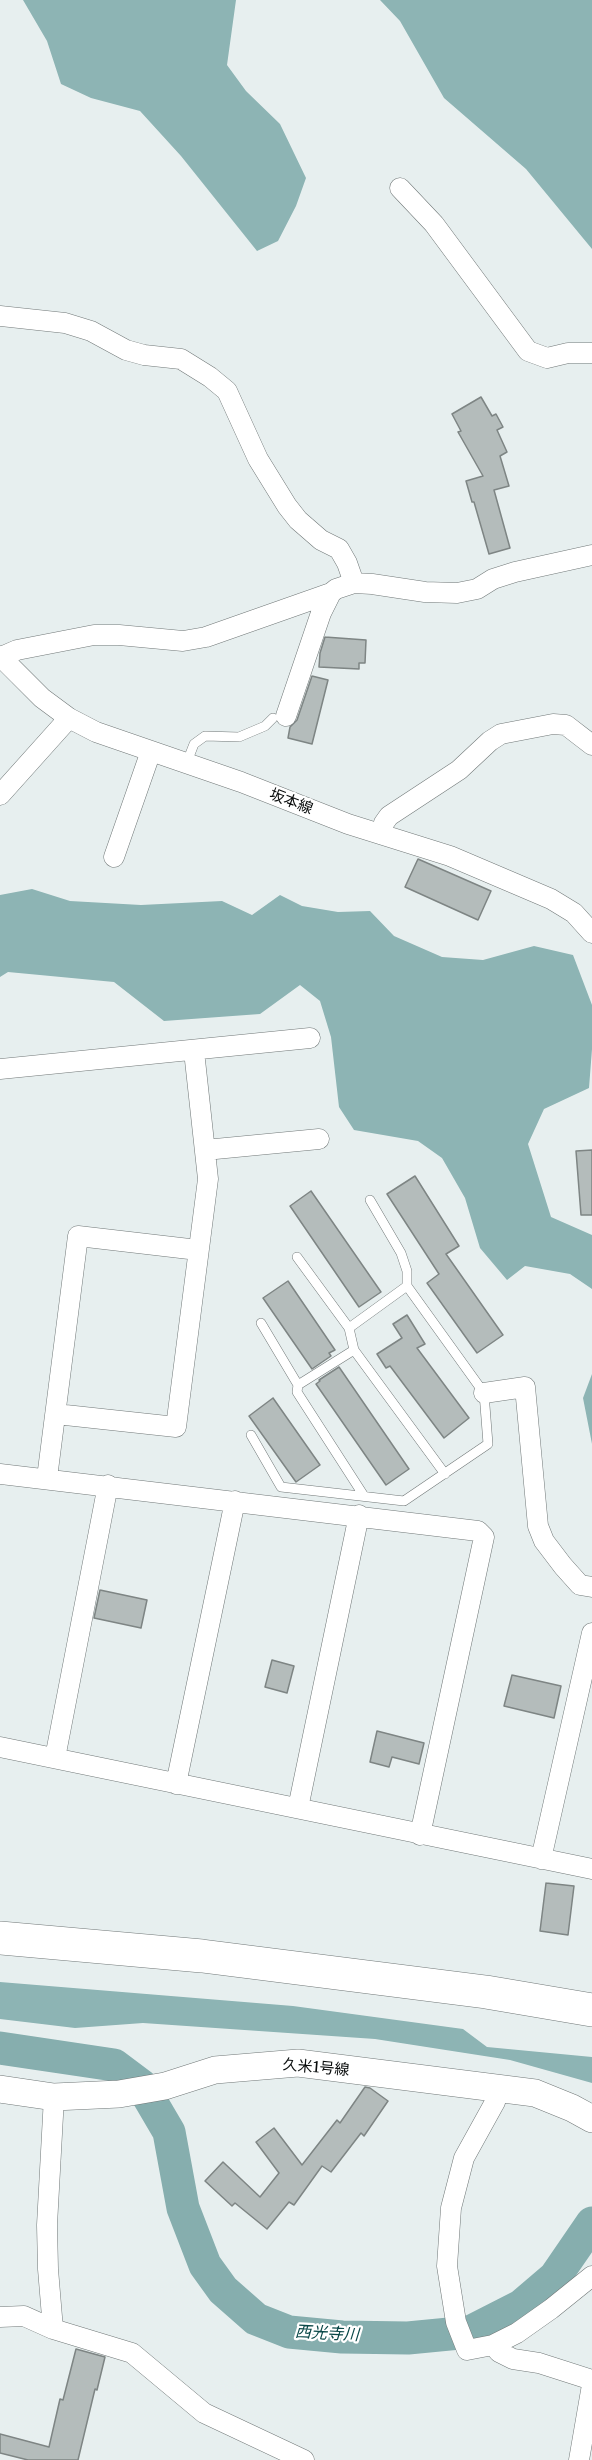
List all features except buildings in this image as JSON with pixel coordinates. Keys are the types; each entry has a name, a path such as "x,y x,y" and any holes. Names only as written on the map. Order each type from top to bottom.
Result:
{"highway":[{"path":"0,1938 202,1956 486,1992 592,2010"},
{"path":"0,1957 212,1978 477,2010 592,2029"}],"street":[{"path":"400,188 434,224 528,351 547,358 568,353 592,353"},
{"path":"0,316 74,326 91,331 126,350 144,355 181,358 210,377 227,391 258,459 287,506 298,520 321,540 339,549 347,563 354,584"},
{"path":"1,656 17,650 94,635 183,641 206,638 354,584 372,584 425,592 458,592 477,589 494,579 515,572 592,555"},
{"path":"280,717 331,593"},
{"name":"坂本線","path":"1,656 42,698 69,718 96,732 187,762 348,824 450,856 551,899 574,913 592,933"},
{"path":"0,795 69,718"},
{"path":"381,834 389,816 459,770 490,741 501,734 553,724 566,725 592,745"},
{"path":"114,857 151,751"},
{"path":"0,1069 310,1038"},
{"path":"56,1414 176,1427 208,1179 194,1051"},
{"path":"205,1150 320,1139"},
{"path":"47,1478 78,1236 198,1250"},
{"path":"484,1393 525,1387 538,1526 544,1541 563,1566 580,1585 592,1587"},
{"path":"0,1474 108,1485 478,1531 484,1537 420,1835"},
{"path":"55,1758 108,1485"},
{"path":"176,1784 235,1501"},
{"path":"298,1808 359,1515"},
{"path":"541,1859 592,1633"},
{"path":"0,1747 592,1869"},
{"name":"久米1号線","path":"0,2089 54,2097 119,2094 165,2086 215,2070 298,2063 535,2093 592,2119"},
{"path":"500,2087 495,2102 464,2158 451,2208 447,2266 456,2322 467,2350 493,2345 537,2320 592,2276"},
{"path":"53,2329 47,2225 54,2097"},
{"path":"0,2317 24,2316 53,2329 132,2353 204,2414 304,2460"},
{"path":"493,2345 499,2352 513,2359 539,2363 592,2380"},
{"path":"579,2460 592,2385"}],"lane":[{"path":"187,762 194,744 205,736 239,737 280,717"},
{"path":"251,1435 282,1487 404,1501 488,1444 484,1393 407,1286 407,1271 401,1253 370,1200"},
{"path":"297,1257 349,1328 354,1350 445,1474"},
{"path":"349,1328 407,1286"},
{"path":"261,1323 298,1385 297,1392 364,1496"},
{"path":"298,1385 354,1350"}],"shaded area":[{"path":"23,0 236,0 227,65 246,91 280,124 306,178 296,206 278,241 257,251 181,156 140,111 91,98 61,84 47,41"},
{"path":"380,0 592,0 592,249 526,169 444,98 400,21"},
{"path":"32,889 70,901 141,905 222,901 252,915 280,895 302,906 338,912 370,911 394,936 442,957 483,960 534,946 573,955 592,1005 589,1088 544,1109 528,1144 551,1217 592,1235 592,1289 570,1274 525,1266 507,1280 480,1248 465,1198 442,1158 418,1141 354,1130 339,1107 331,1037 320,1001 300,985 260,1014 164,1021 114,982 8,972 0,977 0,895"},
{"path":"592,1374 592,1444 583,1398"},
{"path":"0,1982 293,2006 463,2029 487,2047 592,2057 592,2083 510,2060 375,2039 143,2023 75,2028 0,2019"}],"waterway":[{"name":"西光寺川","path":"0,2048 114,2065 142,2086 169,2132 183,2208 205,2265 223,2290 256,2319 289,2332 342,2337 408,2338 470,2332 521,2306 555,2277 592,2223"}]}
